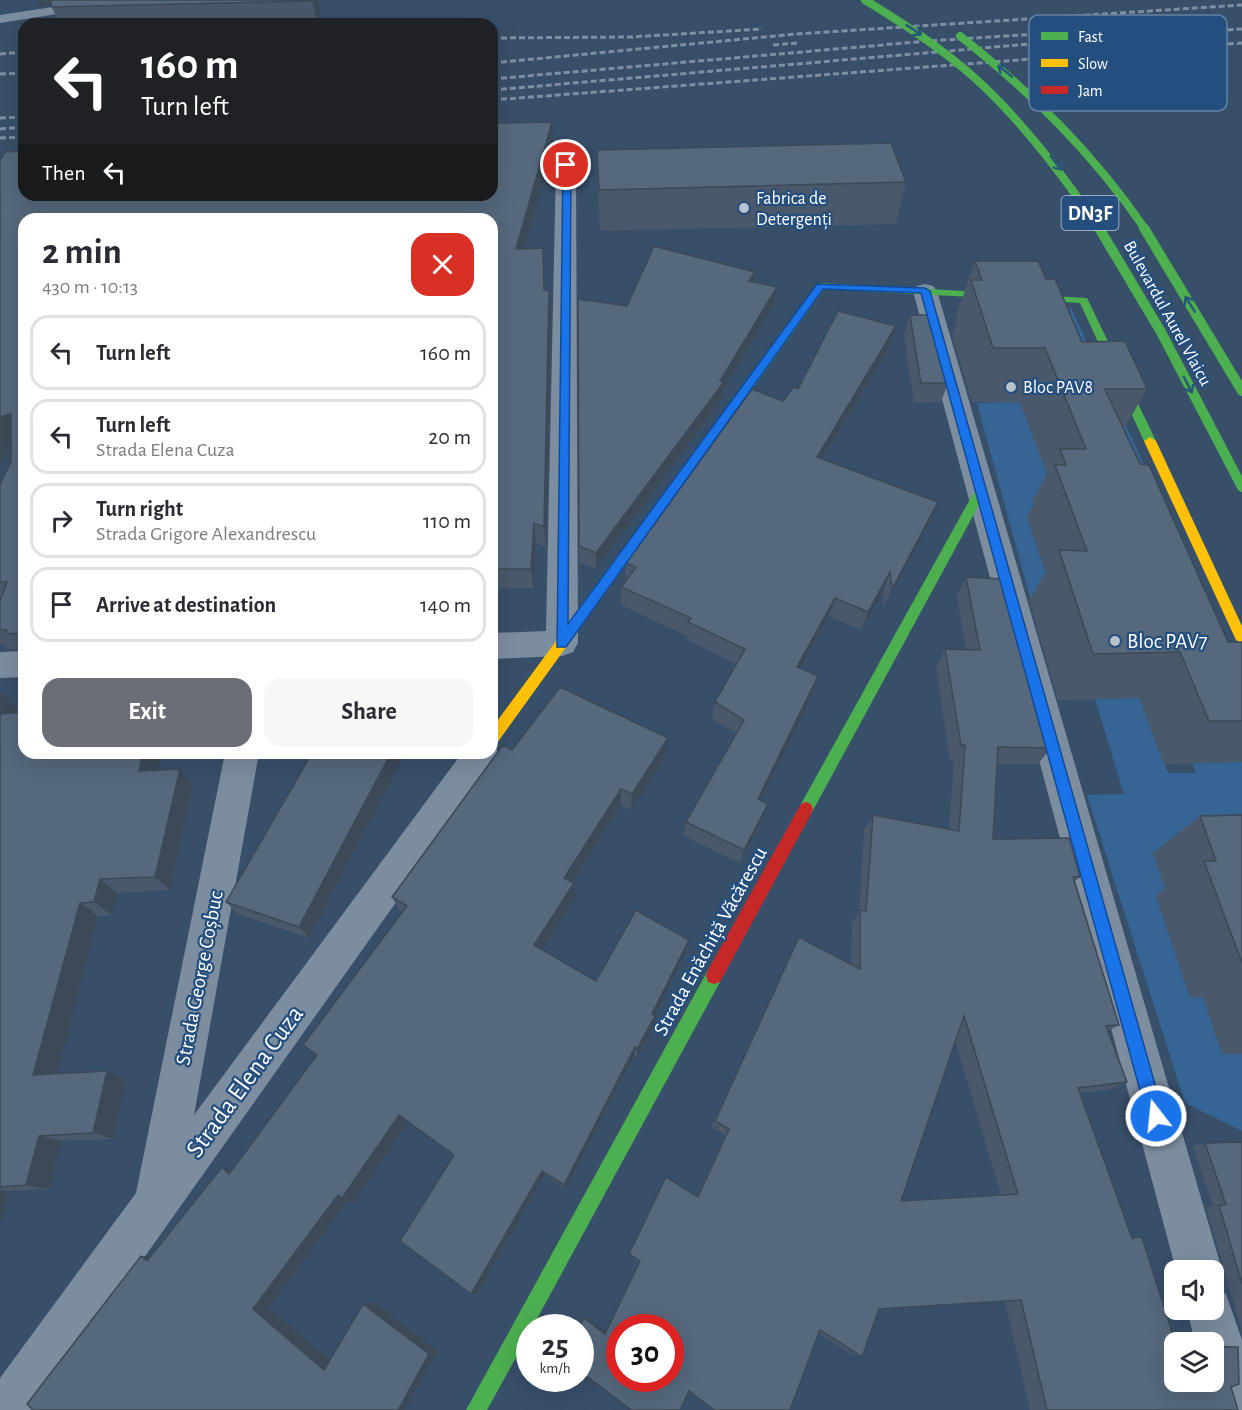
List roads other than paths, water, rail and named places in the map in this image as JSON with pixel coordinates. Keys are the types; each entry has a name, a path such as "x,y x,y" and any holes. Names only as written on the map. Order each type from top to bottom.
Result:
{"street":[{"name":"Bulevardul Aurel Vlaicu","path":"865,0 926,38 976,76 1057,164 1101,229 1164,339 1242,487"},
{"name":"Bulevardul Aurel Vlaicu","path":"949,29 1010,74 1029,93"},
{"name":"Bulevardul Aurel Vlaicu","path":"1046,111 1100,166 1146,233 1242,391"},
{"path":"561,643 566,165"},
{"path":"498,731 821,286 1084,300 1242,640"},
{"path":"925,291 1196,1260"},
{"name":"Strada Enăchiță Văcărescu","path":"476,1410 980,492"},
{"path":"498,646 561,643"},
{"path":"0,665 18,664"},
{"name":"Strada George Coșbuc","path":"156,1202 241,759"},
{"name":"Strada Elena Cuza","path":"6,1410 478,759"},
{"path":"1213,1320 1238,1410"}],"lane":[{"path":"0,19 121,0"}],"railway":[{"path":"1088,15 1242,5"},
{"path":"498,62 796,34 1029,19"},
{"path":"498,38 631,37 762,29"},
{"path":"1227,30 1242,29"},
{"path":"498,78 928,41 1029,35"},
{"path":"773,45 799,43"},
{"path":"1227,44 1242,43"},
{"path":"498,89 1029,44"},
{"path":"0,54 18,52"},
{"path":"498,100 1029,59"},
{"path":"0,74 18,73"},
{"path":"0,118 18,117"},
{"path":"0,129 18,128"},
{"path":"0,138 18,137"}],"place":[{"name":"Fabrica de Detergenți","path":"744,208"},
{"name":"Bloc PAV8","path":"1011,387"},
{"name":"Bloc PAV7","path":"1115,641"}]}
